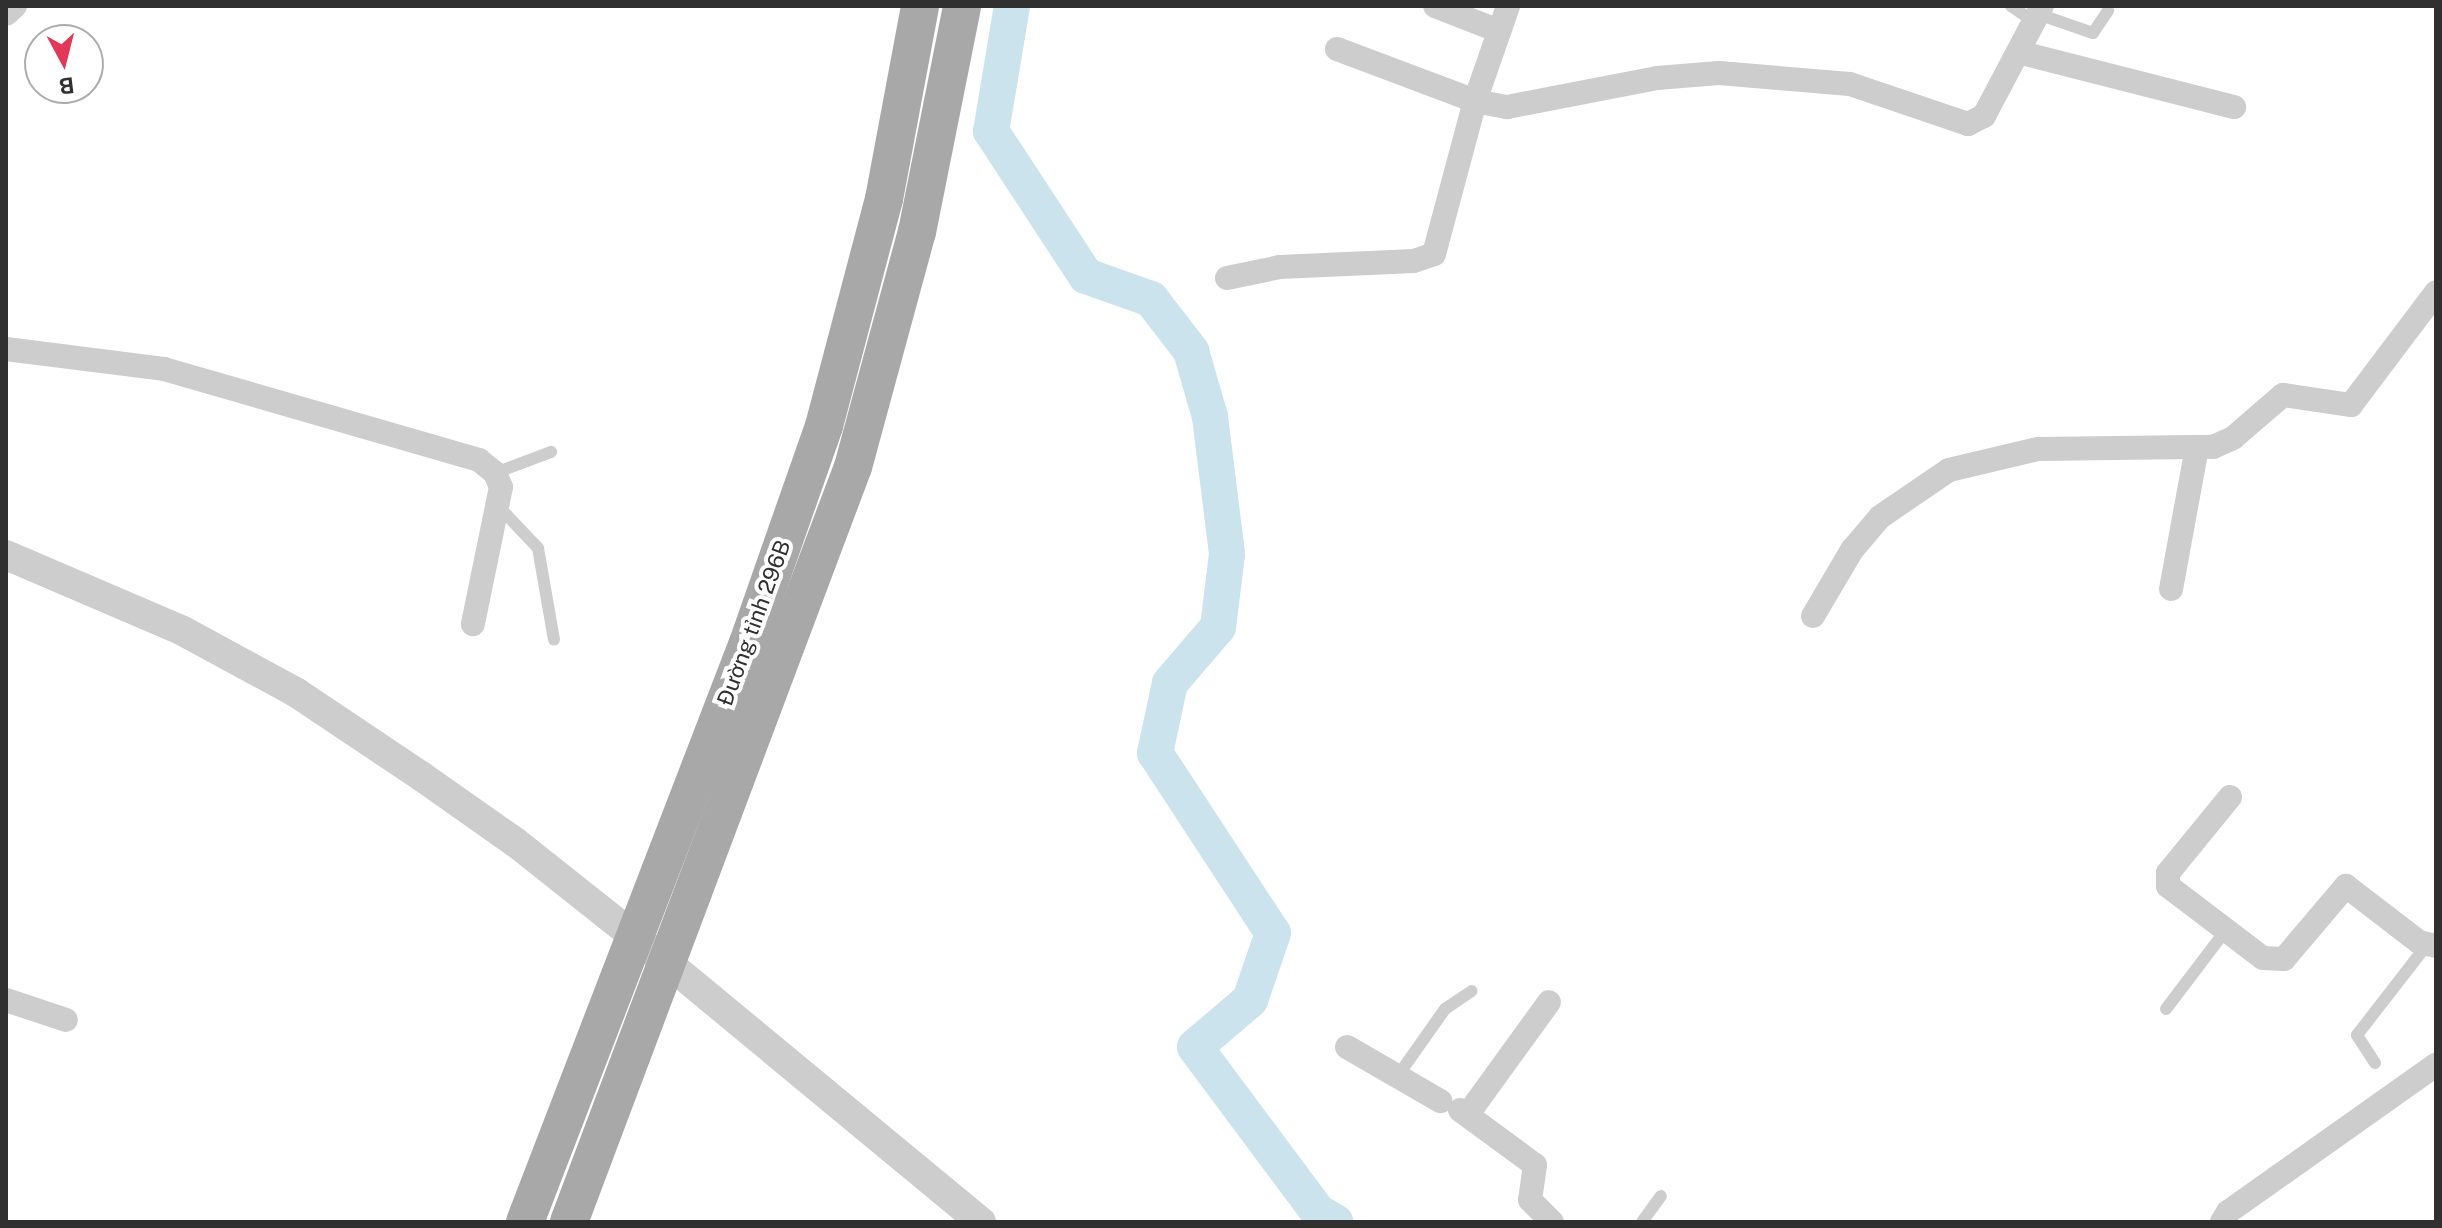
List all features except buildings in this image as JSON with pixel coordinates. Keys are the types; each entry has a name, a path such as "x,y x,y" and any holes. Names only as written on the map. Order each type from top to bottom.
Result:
{"main road":[{"name":"Đường tỉnh 296B","path":"525,1222 748,643 824,426 877,228 920,6"},
{"name":"Đường tỉnh 296B","path":"569,1222 669,964 853,467 917,232 962,6"}],"street":[{"path":"6,14 15,6"},
{"path":"1435,6 1499,31"},
{"path":"1227,278 1280,267 1426,259 1434,254 1475,101 1508,6"},
{"path":"1337,49 1475,101 1528,106 1657,78 1756,74 1850,84 1968,124 1984,116 2022,53 2038,14"},
{"path":"2022,53 2234,107"},
{"path":"1813,616 1852,550 1880,517 1949,470 2038,449 2197,448 2233,438 2283,395 2351,405 2436,292"},
{"path":"6,349 123,363 228,385 479,460 495,473 500,508 473,624"},
{"path":"2171,589 2197,448"},
{"path":"6,555 183,631 297,693 515,842 669,964 981,1222"},
{"path":"2230,797 2168,873 2168,886 2263,958 2284,959 2346,886 2431,946"},
{"path":"6,1000 66,1020"},
{"path":"1456,1108 1549,1002"},
{"path":"1347,1047 1456,1108 1535,1165 1530,1200 1552,1222"},
{"path":"2222,1222 2228,1212 2436,1065"}],"lane":[{"path":"2011,6 2093,33 2108,11"},
{"path":"495,473 551,452"},
{"path":"500,508 538,548 554,640"},
{"path":"2166,1009 2226,930"},
{"path":"2375,1063 2357,1035 2431,946"},
{"path":"1397,1077 1445,1009 1472,991"},
{"path":"1642,1222 1661,1196"}],"waterway":[{"path":"1012,6 991,131 1086,276 1151,299 1191,351 1210,417 1227,554 1218,627 1170,683 1155,753 1273,933 1250,1000 1195,1047 1318,1212 1335,1222"}]}
